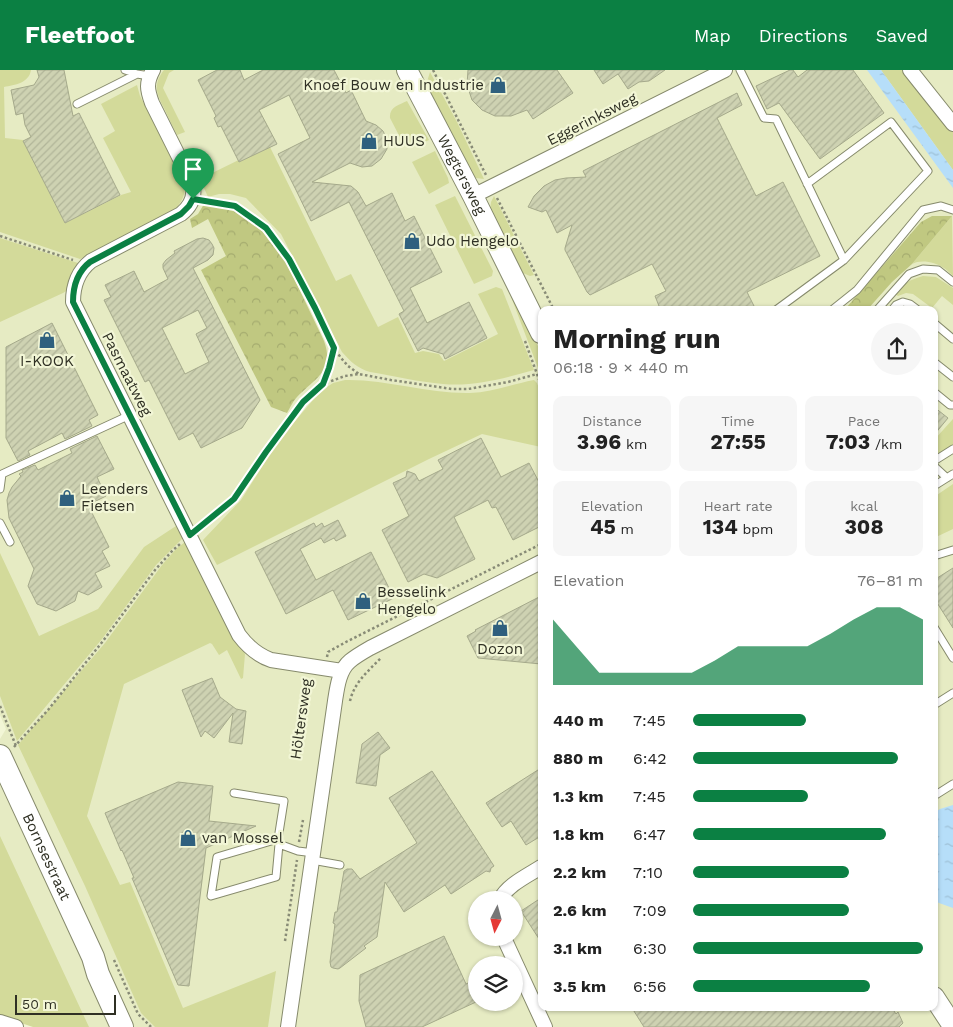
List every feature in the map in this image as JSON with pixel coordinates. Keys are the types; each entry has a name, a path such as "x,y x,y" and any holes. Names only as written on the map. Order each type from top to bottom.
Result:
{"main road":[{"name":"Bornsestraat","path":"4,757 122,1027"},
{"name":"Bornsestraat","path":"93,957 104,971 135,1027"}],"street":[{"name":"Wegtersweg","path":"407,70 473,196 538,328"},
{"name":"Eggerinksweg","path":"473,196 725,70"},
{"path":"910,70 953,124"},
{"path":"86,265 181,214 193,199 194,190 192,184 148,93 146,73"},
{"name":"Pasmaatweg","path":"86,265 76,281 73,302 239,635 248,646 261,656 271,660 342,671"},
{"path":"342,671 348,662 370,648 538,564"},
{"name":"Höltersweg","path":"288,1027 335,701 342,671"},
{"path":"506,891 538,869"},
{"path":"508,946 545,1027"},
{"path":"938,1003 953,1026"},
{"path":"0,1022 16,1027"}],"lane":[{"path":"125,70 146,73"},
{"path":"740,70 764,118 776,119 844,260"},
{"path":"76,104 146,73"},
{"path":"781,306 844,260 928,171 891,122 807,184"},
{"path":"837,306 857,290 923,210 941,206 953,210"},
{"path":"881,306 909,274 923,269 938,270 953,282"},
{"path":"895,306 903,302 913,306"},
{"path":"938,326 953,339"},
{"path":"938,365 953,377"},
{"path":"938,395 950,405 953,405"},
{"path":"0,489 2,474 130,415"},
{"path":"938,458 953,449"},
{"path":"938,468 950,476 938,484"},
{"path":"0,523 10,542"},
{"path":"938,555 953,550"},
{"path":"938,634 953,658"},
{"path":"938,702 953,693"},
{"path":"938,793 953,784"},
{"path":"234,793 284,800 278,841 276,877 211,896 216,857 278,841 298,851 340,865"}],"path":[{"path":"193,199 235,206 266,228 289,259 334,348 341,358 359,374"},
{"path":"0,236 79,261 86,265"},
{"path":"323,384 334,348"},
{"path":"4,757 48,710 163,561 190,535 234,499 303,402 323,384 346,376 359,374 452,389 468,389 508,382 537,374 538,377"},
{"name":"Höltersweg","path":"325,668 328,652 538,546"},
{"path":"349,704 352,691 383,656"},
{"path":"0,706 4,757"},
{"path":"284,949 304,813"}],"shaded area":[{"path":"0,70 953,70 953,1027 86,1027 0,842 0,739 6,729 0,715"},
{"path":"0,70 31,70 24,81 4,87 5,138 23,140 65,223 121,195 131,192 103,138 115,131 101,104 137,85 140,96 185,183 184,195 177,208 80,259 0,232"},
{"path":"164,70 174,70 169,73 163,88 185,132 177,135 157,90 158,80"},
{"path":"881,70 904,70 953,130 953,170"},
{"path":"430,72 457,122 484,179 476,178 471,174 426,85"},
{"path":"407,101 429,140 412,148 404,145 390,118 393,109"},
{"path":"269,145 336,281 351,274 378,327 398,317 415,353 423,351 439,354 444,361 498,334 478,294 496,287 502,289 534,370 489,381 454,385 370,372 361,369 351,362 342,352 281,234 246,198 230,194 208,197 200,179"},
{"path":"435,151 449,183 429,194 412,162"},
{"path":"455,196 493,271 492,276 474,284 435,205"},
{"path":"494,196 534,275 530,276 518,271 490,211"},
{"path":"952,216 953,276 936,264 924,261 912,264"},
{"path":"0,238 78,263 70,276 68,290 0,322"},
{"path":"923,276 936,277 953,288 953,305 942,296 934,306 929,306 913,294 906,293 898,296 895,294 907,282"},
{"path":"507,286 538,346 538,368"},
{"path":"345,380 360,380 455,393 470,393 494,390 534,380 538,386 538,446 482,434 217,565 203,540 241,500 279,440 321,391 333,383"},
{"path":"953,419 953,445 938,454 938,436"},
{"path":"953,484 953,529 938,536 938,494"},
{"path":"176,526 183,538 156,565 102,639 17,741 0,696 0,553 39,636 98,609 144,547"},
{"path":"185,542 245,654 243,678 241,679 227,650 219,655 210,643 124,684 87,816 120,885 130,882 183,1008 276,971 268,1027 155,1027 141,1013 85,886 18,745 105,643 162,565"},
{"path":"0,836 89,1027 33,1027 0,1016"}],"green space":[{"path":"204,204 222,206 237,212 272,240 291,272 324,341 327,351 325,367 296,399 287,413 271,407 201,270 226,256 208,219 192,228 190,219 198,214"},
{"path":"932,216 952,216 912,264 892,282 871,306 848,306 921,222"}],"water":[{"path":"867,70 881,70 953,170 953,188"},
{"path":"953,805 953,908 938,902 938,810"}],"building":[{"path":"37,70 64,70 73,116 79,113 120,195 65,223 23,141 31,137 25,125 23,113 16,115 11,90 34,85 39,77"},
{"path":"217,70 240,70 244,80 263,70 334,70 346,93 351,90 366,121 376,125 383,131 387,139 387,149 381,159 372,166 362,167 350,163 312,182 351,186 358,192 366,206 392,193 405,221 414,216 442,272 410,288 427,323 469,302 487,338 445,359 443,354 423,348 418,351 399,314 404,311 349,202 311,221 278,154 310,138 289,95 259,110 277,144 239,162 221,126 218,127 214,118 216,116 198,80"},
{"path":"468,70 557,70 573,93 533,119 527,110 511,116 495,116 482,110 472,100 467,85"},
{"path":"594,70 665,70 649,81 639,82 628,89 618,74 603,84"},
{"path":"793,70 798,77 807,70 853,70 884,113 820,159 779,103 767,109 756,86"},
{"path":"737,93 742,105 717,118 756,196 783,182 820,256 747,292 754,306 659,306 655,296 666,291 652,264 590,295 565,250 572,225 557,233 546,210 542,212 528,207 534,196 544,186 555,180 586,177 583,171"},
{"path":"197,239 209,240 214,248 213,255 208,260 193,268 260,400 242,428 201,448 193,433 179,440 149,380 145,382 104,300 111,297 105,285 134,271 144,292 168,279 163,264 175,253 174,251","holes":["198,310 207,328 196,334 209,362 185,374 162,328"]},
{"path":"52,323 98,415 89,420 92,426 65,439 62,433 28,451 30,455 18,461 6,438 6,347"},
{"path":"938,410 948,418 938,430"},
{"path":"97,436 114,469 97,477 106,496 88,505 109,547 102,551 110,566 95,573 102,587 88,595 78,591 75,601 56,611 37,604 28,586 34,569 9,518 7,500 12,487 21,476 19,474 23,472 22,470 35,465 38,470 72,453 70,449"},
{"path":"481,438 501,477 529,463 538,480 538,528 513,540 496,507 492,508 488,500 454,517 475,559 437,578 424,574 408,582 382,530 409,516 393,483 406,477 407,471 415,474 419,481 443,469 438,460"},
{"path":"338,520 346,536 336,541 334,538 324,543 321,538 300,549 316,580 371,552 394,598 348,620 333,590 286,614 255,552 314,523 316,527 322,523 324,527"},
{"path":"953,568 953,628 938,604 938,577"},
{"path":"538,598 538,664 478,658 467,636"},
{"path":"212,678 220,697 236,709 246,711 242,744 229,742 233,713 214,738 205,731 201,737 182,690"},
{"path":"378,732 390,748 380,755 376,786 356,783 362,744"},
{"path":"538,770 538,838 526,845 511,821 502,827 486,803"},
{"path":"432,771 494,866 490,872 486,871 451,894 445,885 404,912 385,882 377,937 340,968 331,967 335,924 333,923 335,912 337,912 344,871 352,869 360,879 417,843 389,798"},
{"path":"178,782 213,786 209,821 256,826 206,848 189,986 178,985 105,813"},
{"path":"538,900 538,937 523,914 523,910"},
{"path":"444,936 466,984 468,983 468,1006 422,1027 366,1027 359,1001 360,975"},
{"path":"634,1011 894,1011 896,1014 898,1012 903,1023 899,1027 644,1027"}],"place":[{"name":"Knoef Bouw en Industrie","path":"498,85"},
{"name":"HUUS","path":"369,141"},
{"name":"Udo Hengelo","path":"412,241"},
{"name":"I-KOOK","path":"47,340"},
{"name":"Leenders Fietsen","path":"67,498"},
{"name":"Besselink Hengelo","path":"363,601"},
{"name":"Dozon","path":"500,628"},
{"name":"van Mossel","path":"188,838"}],"route":[{"path":"193,199 235,206 266,228 289,259 334,348 323,384 303,402 234,499 190,535 73,302 73,292 80,272 86,265 181,214 193,199"}]}
